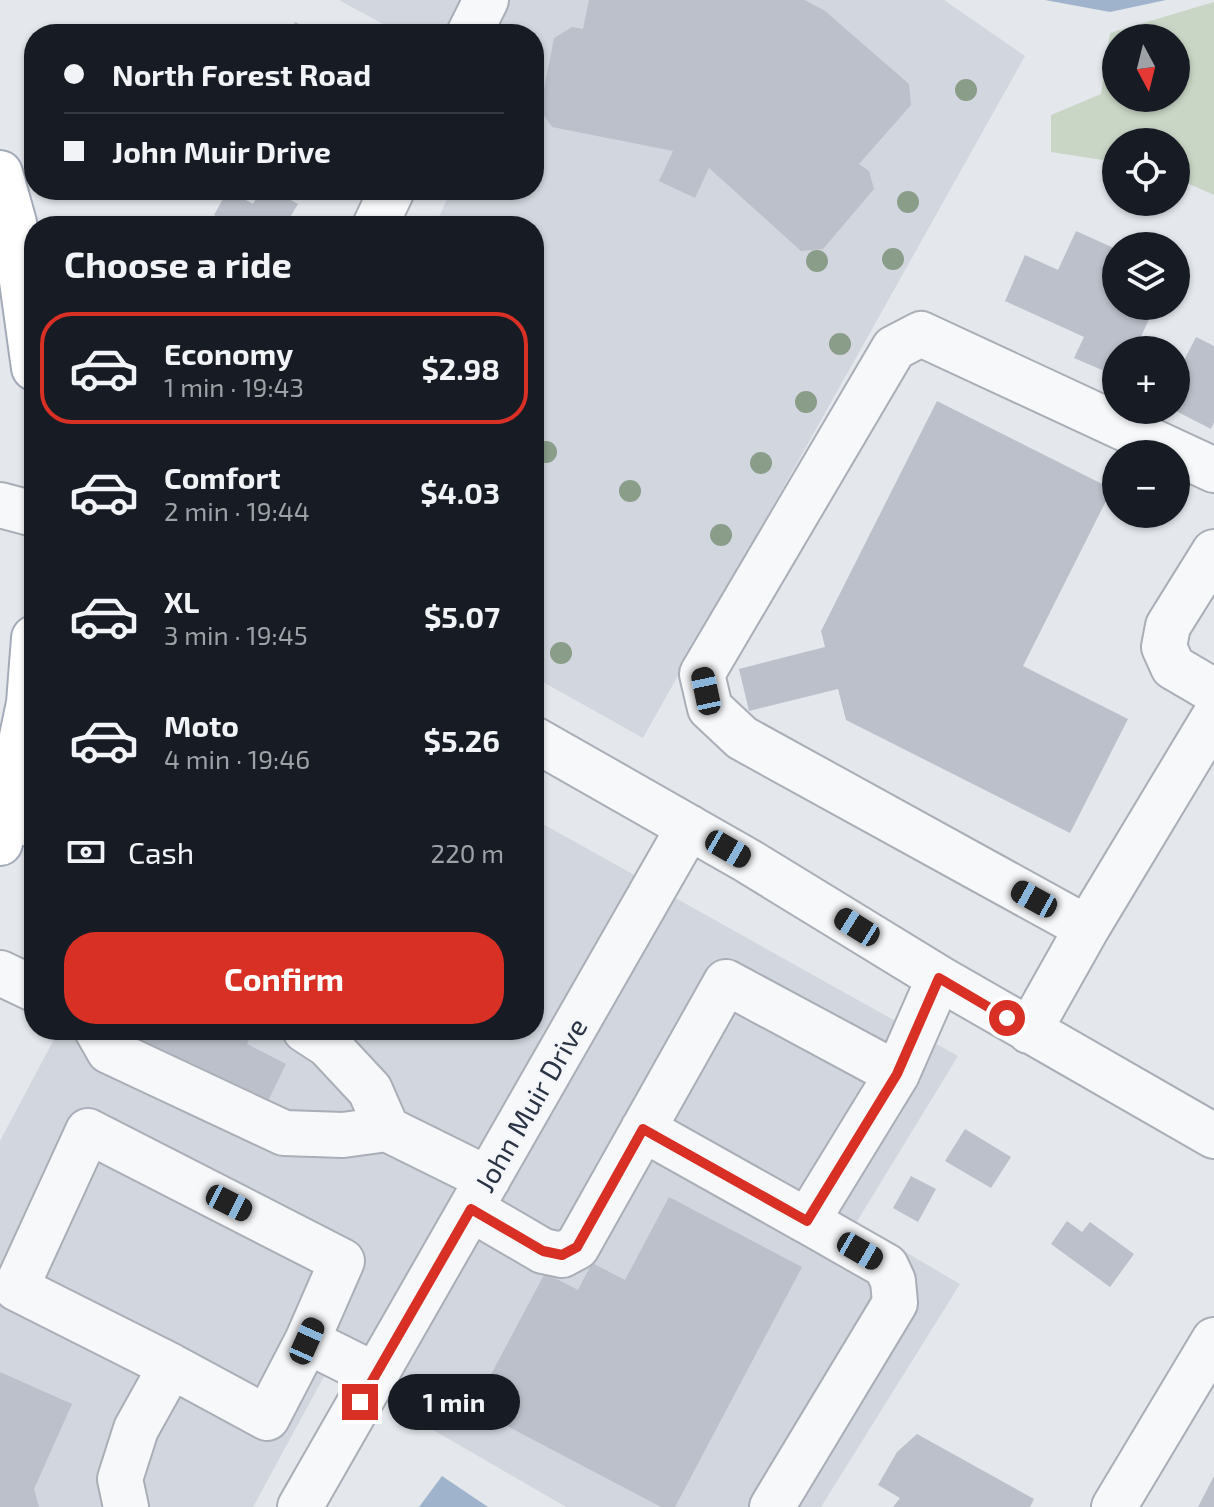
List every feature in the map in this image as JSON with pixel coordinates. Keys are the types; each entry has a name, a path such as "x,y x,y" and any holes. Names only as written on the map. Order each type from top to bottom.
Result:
{"main road":[{"path":"0,173 14,223 24,296"},
{"path":"13,829 24,742"}],"street":[{"path":"474,24 486,0"},
{"path":"1087,928 742,738 710,708 702,674 894,348 921,334 1214,470"},
{"path":"0,505 24,511"},
{"path":"1214,552 1168,626 1164,647 1173,667 1214,691"},
{"path":"1029,1031 1214,717"},
{"path":"544,745 836,913 1029,1031 1214,1136"},
{"name":"John Muir Drive","path":"300,1507 689,827"},
{"path":"0,973 24,984"},
{"path":"807,1221 897,1074 939,978"},
{"path":"320,1040 370,1090 387,1129 480,1194 543,1251 562,1255 577,1247 726,982 897,1074"},
{"path":"103,1040 109,1051 284,1133 343,1135 387,1129"},
{"path":"643,1129 886,1266 893,1281 895,1303 772,1507"},
{"path":"88,1131 342,1261 307,1341 267,1418 16,1288 88,1131"},
{"path":"1114,1507 1214,1340"},
{"path":"307,1341 375,1375"},
{"path":"126,1507 120,1479 136,1429 171,1366"}],"shaded area":[{"path":"339,0 944,0 1025,56 643,738 544,683 544,216 439,216 447,200 544,200 544,24 383,24"},
{"path":"544,825 958,1056 856,1223 960,1284 821,1507 566,1507 328,1369 253,1507 0,1507 0,1141 54,1040 544,1040"}],"green space":[{"path":"1214,2 1214,195 1190,184 1190,128 1102,128 1102,160 1051,152 1051,115 1101,94 1102,87 1102,112 1190,112 1190,24 1140,24"}],"water":[{"path":"1045,0 1166,0 1110,12"},
{"path":"442,1476 488,1507 419,1507"}],"building":[{"path":"589,0 805,0 825,11 909,84 911,105 859,164 869,171 874,189 823,249 801,251 709,168 695,198 659,181 673,151 552,127 544,116 544,89 554,38 572,27 583,29"},
{"path":"222,200 246,200 253,204 255,200 291,200 298,204 291,216 214,215"},
{"path":"1076,231 1102,243 1102,320 1149,320 1141,336 1102,336 1102,370 1074,358 1084,337 1005,301 1025,255 1058,270"},
{"path":"1196,337 1214,346 1214,422 1211,429 1190,418 1190,349"},
{"path":"937,401 1102,484 1102,509 1023,666 1128,719 1070,833 846,720 838,689 749,711 739,669 825,647 821,631"},
{"path":"141,1040 249,1040 247,1044 286,1064 267,1103"},
{"path":"965,1129 1011,1157 991,1188 945,1161"},
{"path":"911,1176 936,1189 918,1222 893,1208"},
{"path":"669,1197 802,1267 675,1507 661,1507 473,1408 545,1273 578,1290 592,1263 625,1280"},
{"path":"1067,1221 1082,1232 1090,1222 1134,1254 1110,1287 1051,1244"},
{"path":"0,1372 72,1404 34,1489 39,1507 0,1507"},
{"path":"917,1434 1034,1499 1030,1507 893,1507 900,1498 878,1485 897,1452"},
{"path":"1214,1476 1214,1507 1198,1507"}],"route":[{"path":"360,1402 471,1209 543,1251 562,1255 577,1247 643,1129 807,1221 897,1074 939,978 1007,1018"}]}
